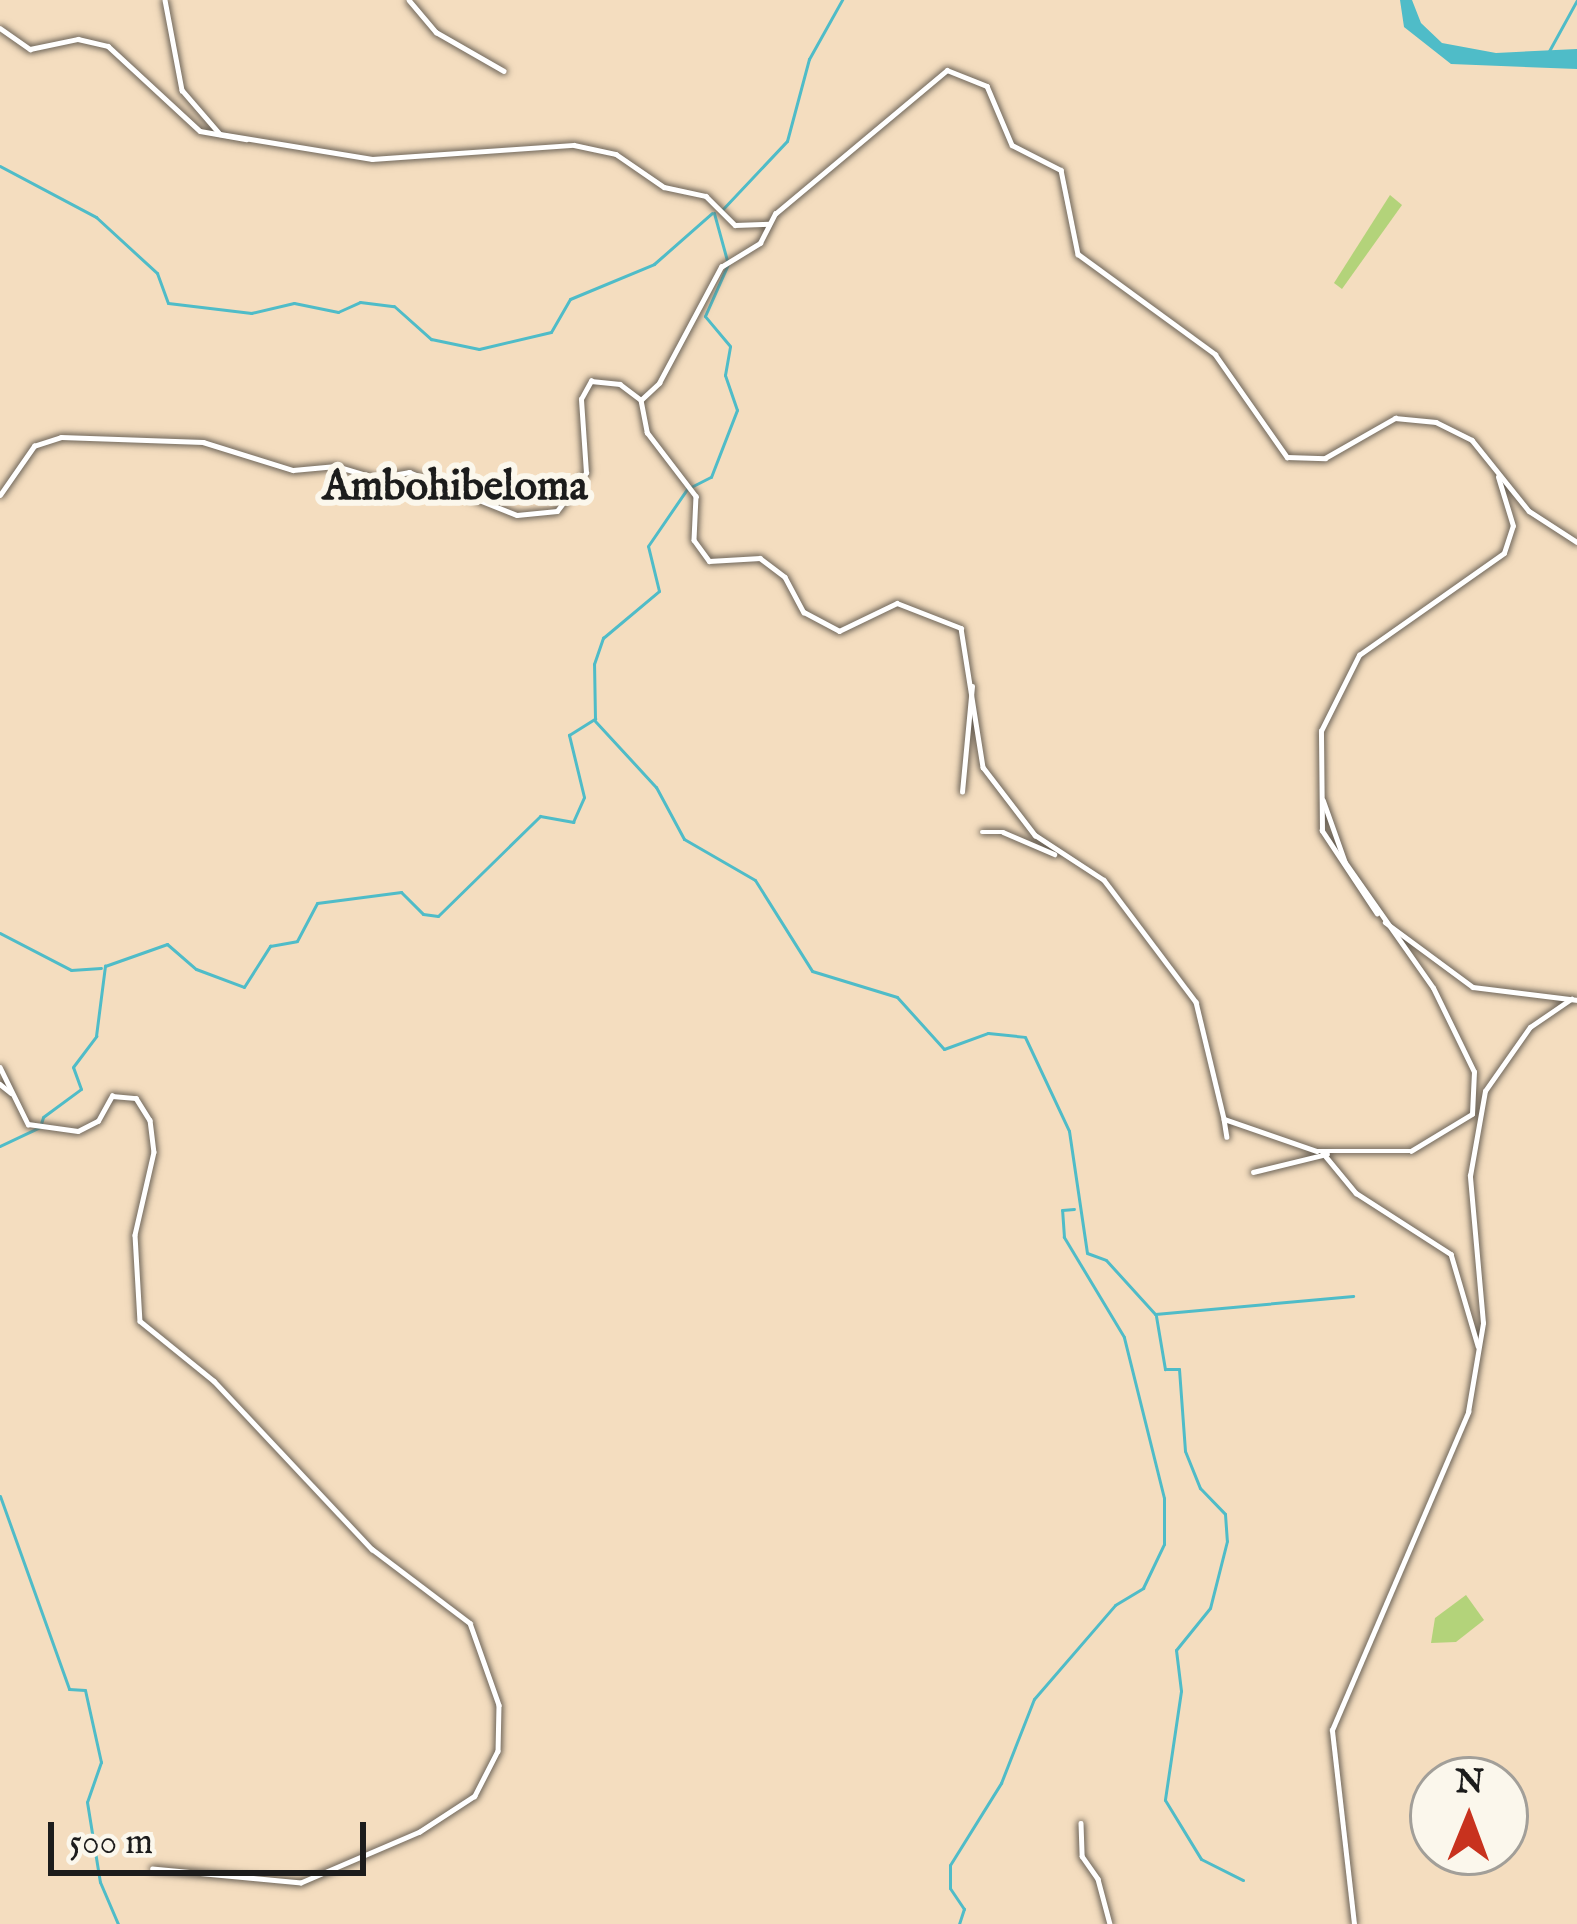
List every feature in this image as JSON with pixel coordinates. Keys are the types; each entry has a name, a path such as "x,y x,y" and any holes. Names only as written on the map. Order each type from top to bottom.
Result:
{"street":[{"path":"165,0 182,90 220,134 251,138"},
{"path":"409,0 436,32 504,71"},
{"path":"0,28 29,50 78,39 108,46 200,130 372,159 574,145 616,154 744,227 770,224"},
{"path":"640,400 659,383 696,304 728,262 760,243 770,224 937,75 964,71 997,97 1012,145 1060,170 1078,254 1215,354 1287,457 1325,458 1378,425 1405,418 1458,431 1547,528 1577,542"},
{"path":"0,495 43,440 184,441 293,470 336,466 376,478 409,472 464,487 488,506 542,514 572,499 586,473 580,399 591,381 620,384 640,400 647,432 691,486 694,540 709,561 760,558 785,577 804,612 839,631 897,603 927,610 961,628 973,680 983,767 1056,854"},
{"path":"1354,1924 1332,1730 1422,1505 1457,1441 1480,1351 1483,1291 1468,1199 1480,1101 1474,1072 1433,988 1335,860 1318,817 1323,801 1321,731 1359,655 1504,553 1513,526 1495,472"},
{"path":"962,792 973,680"},
{"path":"982,832 1003,832 1094,870 1196,1002 1227,1137"},
{"path":"1381,919 1423,958 1473,987 1574,999"},
{"path":"1550,995 1552,1009"},
{"path":"1317,1151 1411,1150 1460,1128 1516,1043 1552,1009 1574,999"},
{"path":"0,1067 28,1124 74,1131 98,1121 112,1096 136,1098 151,1120 154,1152 135,1235 140,1321 214,1382 372,1549 470,1623 499,1705 498,1751 475,1796 420,1832 301,1883 153,1870"},
{"path":"0,1084 11,1093"},
{"path":"1224,1119 1327,1154 1357,1193 1451,1254 1480,1351"},
{"path":"1253,1172 1327,1154"},
{"path":"1081,1823 1082,1856 1110,1924"}],"green space":[{"path":"1390,195 1402,205 1342,289 1334,283"},
{"path":"1466,1595 1484,1620 1456,1642 1431,1643 1435,1618"}],"water":[{"path":"1400,0 1412,0 1421,23 1442,43 1496,53 1577,49 1577,69 1451,64 1404,27"}],"waterway":[{"path":"721,211 787,141 809,59 842,0"},
{"path":"1549,51 1577,0"},
{"path":"0,166 96,217 157,273 168,303 251,313 294,303 338,312 360,302 394,306 431,339 479,349 551,332 570,299 654,264 712,213"},
{"path":"0,1146 40,1127 43,1117 81,1089 73,1067 96,1036 105,966 167,944 196,969 244,987 270,946 297,941 317,903 401,892 423,914 438,916 540,816 573,822 584,797 569,735 595,719 594,664 603,638 659,591 648,546 687,489 711,477 737,410 725,375 730,346 705,316 728,264 714,213"},
{"path":"595,721 656,787 684,839 755,880 812,971 897,997 944,1049 988,1033 1025,1037 1069,1131 1087,1253 1106,1260 1155,1314 1353,1296"},
{"path":"0,933 71,970 101,968"},
{"path":"959,1924 964,1909 950,1888 950,1865 1001,1783 1034,1699 1115,1605 1143,1588 1164,1544 1164,1498 1124,1337 1064,1237 1062,1210 1074,1209"},
{"path":"1156,1316 1165,1369 1179,1369 1185,1451 1200,1488 1225,1514 1227,1541 1210,1608 1176,1650 1181,1691 1165,1800 1201,1859 1243,1880"},
{"path":"0,1496 69,1689 85,1690 101,1762 87,1802 100,1882 118,1924"}],"district":[{"name":"Ambohibeloma","path":"455,488"}]}
